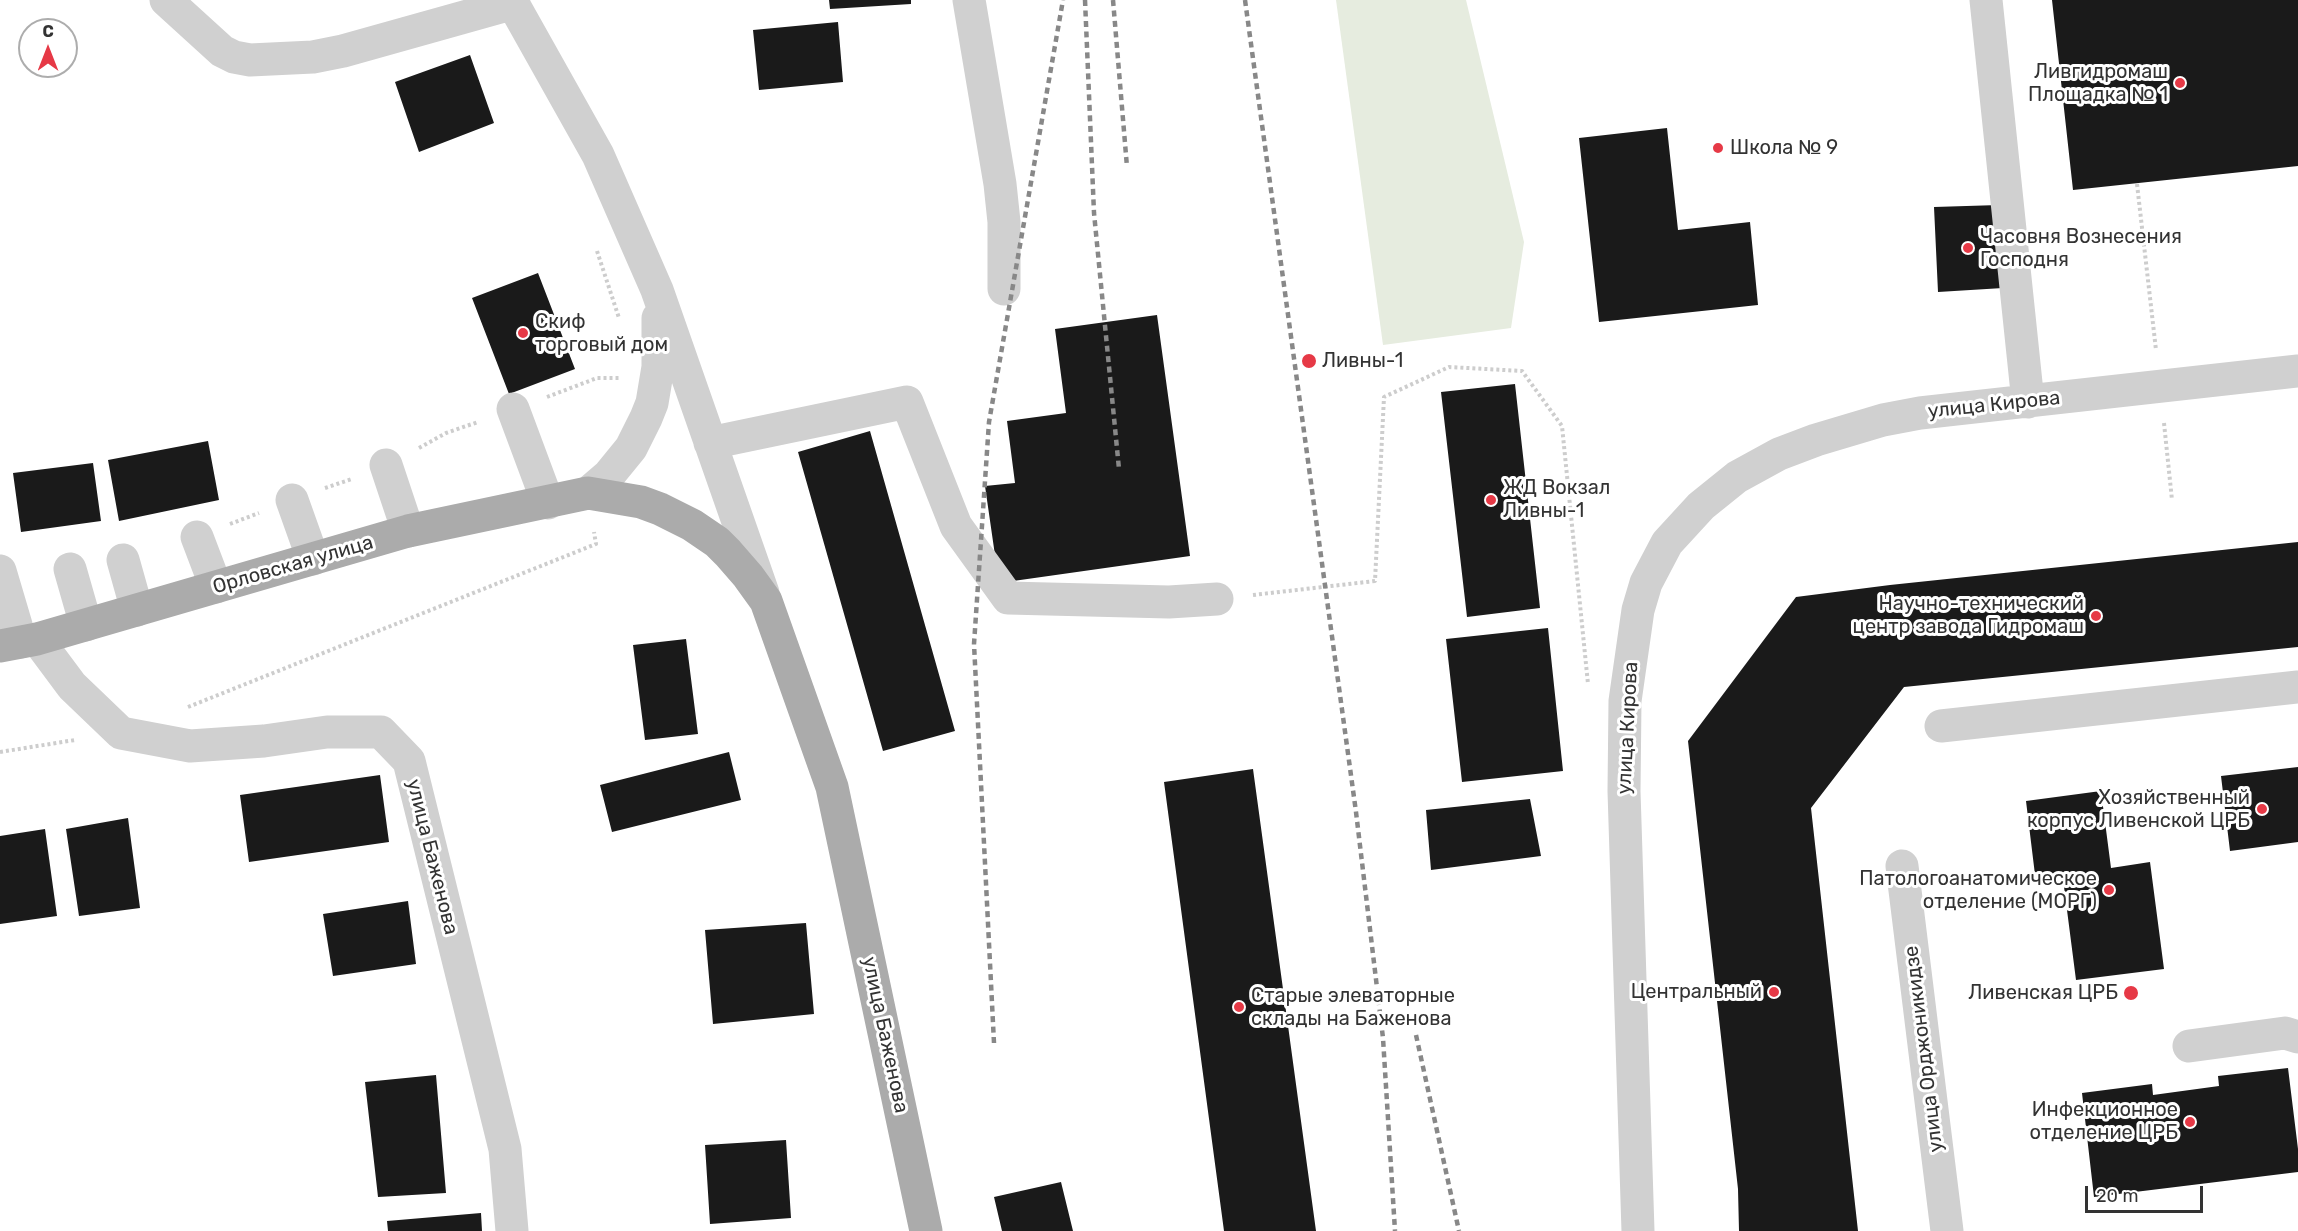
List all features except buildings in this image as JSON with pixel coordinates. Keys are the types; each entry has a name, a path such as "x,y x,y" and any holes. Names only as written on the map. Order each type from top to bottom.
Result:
{"main road":[{"name":"Орловская улица","path":"19,642 86,625 408,531 588,493"},
{"name":"улица Баженова","path":"588,493 640,502 692,525 717,542 728,553 766,601 832,787 926,1231"}],"street":[{"path":"166,0 222,51 234,57 250,60 301,58 343,51 513,2 598,155 657,290 766,601"},
{"path":"969,0 1000,184 1004,222 1004,289"},
{"path":"1986,0 2028,402"},
{"path":"588,493 609,475 631,448 652,403 658,367 657,290"},
{"name":"улица Кирова","path":"1638,1231 1624,791 1625,701 1638,610 1650,575 1667,543 1701,506 1737,477 1779,454 1816,440 1883,420 1920,413 2298,371"},
{"path":"710,443 907,402 956,526 1008,598 1169,602 1217,599"},
{"path":"513,410 548,503"},
{"path":"386,465 408,531"},
{"path":"292,500 313,559"},
{"path":"197,537 216,587"},
{"path":"123,560 137,610"},
{"path":"70,569 86,625"},
{"path":"0,571 19,642 72,686 121,733"},
{"path":"1941,726 2298,687"},
{"name":"улица Баженова","path":"121,733 190,746 264,741 327,732 381,732 409,761 505,1149 512,1231"},
{"name":"улица Орджоникидзе","path":"1902,866 1947,1231"},
{"path":"2189,1046 2285,1033 2298,1038"}],"path":[{"path":"2138,184 2172,500"},
{"path":"596,249 622,327"},
{"path":"1217,599 1375,581 1384,397 1449,367 1522,371 1562,426 1588,685"},
{"path":"197,537 386,465 446,433 597,378 623,378"},
{"path":"187,707 596,544 588,493"},
{"path":"0,752 121,733"}],"shaded area":[{"path":"1336,0 1466,0 1524,242 1511,328 1383,345"}],"railway":[{"path":"994,1043 974,644 989,422 1063,0"},
{"path":"1085,0 1094,213 1119,469"},
{"path":"1113,0 1127,167"},
{"path":"1245,0 1356,812 1383,1038 1395,1231"},
{"path":"1416,1035 1459,1231"}],"place":[{"name":"Ливгидромаш Площадка № 1","path":"2180,83"},
{"name":"Школа № 9","path":"1718,148"},
{"name":"Часовня Вознесения Господня","path":"1968,248"},
{"name":"Скиф торговый дом","path":"523,333"},
{"name":"Ливны-1","path":"1309,361"},
{"name":"ЖД Вокзал Ливны-1","path":"1491,500"},
{"name":"Научно-технический центр завода Гидромаш","path":"2096,616"},
{"name":"Хозяйственный корпус Ливенской ЦРБ","path":"2262,809"},
{"name":"Патологоанатомическое отделение (МОРГ)","path":"2109,890"},
{"name":"Центральный","path":"1774,992"},
{"name":"Ливенская ЦРБ","path":"2131,993"},
{"name":"Старые элеваторные склады на Баженова","path":"1239,1007"},
{"name":"Инфекционное отделение ЦРБ","path":"2190,1122"}]}
